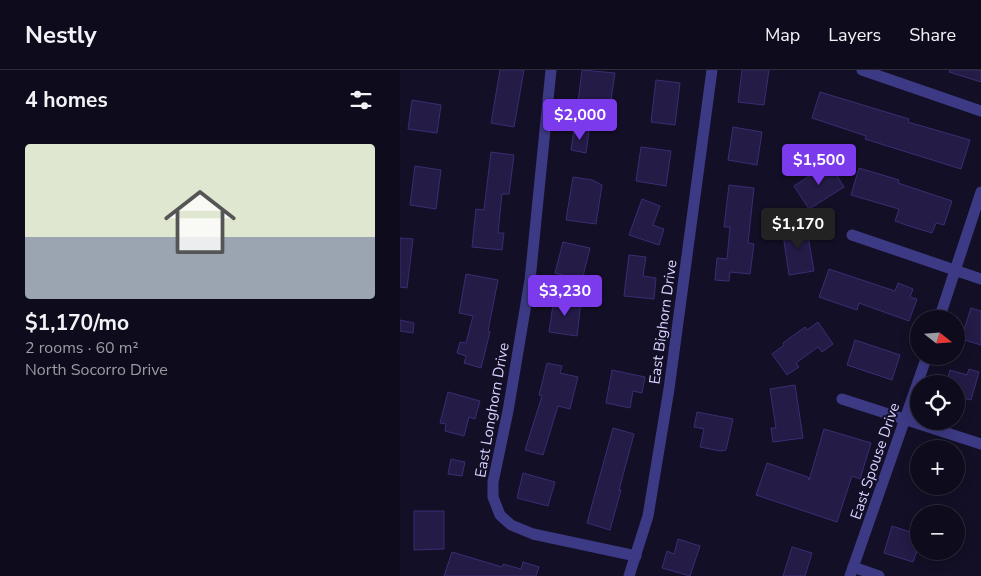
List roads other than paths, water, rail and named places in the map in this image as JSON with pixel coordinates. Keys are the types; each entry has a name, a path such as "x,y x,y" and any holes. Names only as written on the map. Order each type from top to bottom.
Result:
{"street":[{"name":"East Longhorn Drive","path":"551,70 530,280 493,482 493,497 500,515 511,525 533,534 636,556"},
{"name":"East Bighorn Drive","path":"629,576 648,516 667,399 712,70"},
{"path":"862,70 981,111"},
{"path":"942,310 981,192"},
{"path":"852,235 981,279"},
{"name":"East Spouse Drive","path":"852,572 924,365"},
{"path":"842,399 906,418 981,444"},
{"path":"852,572 879,576"}]}
